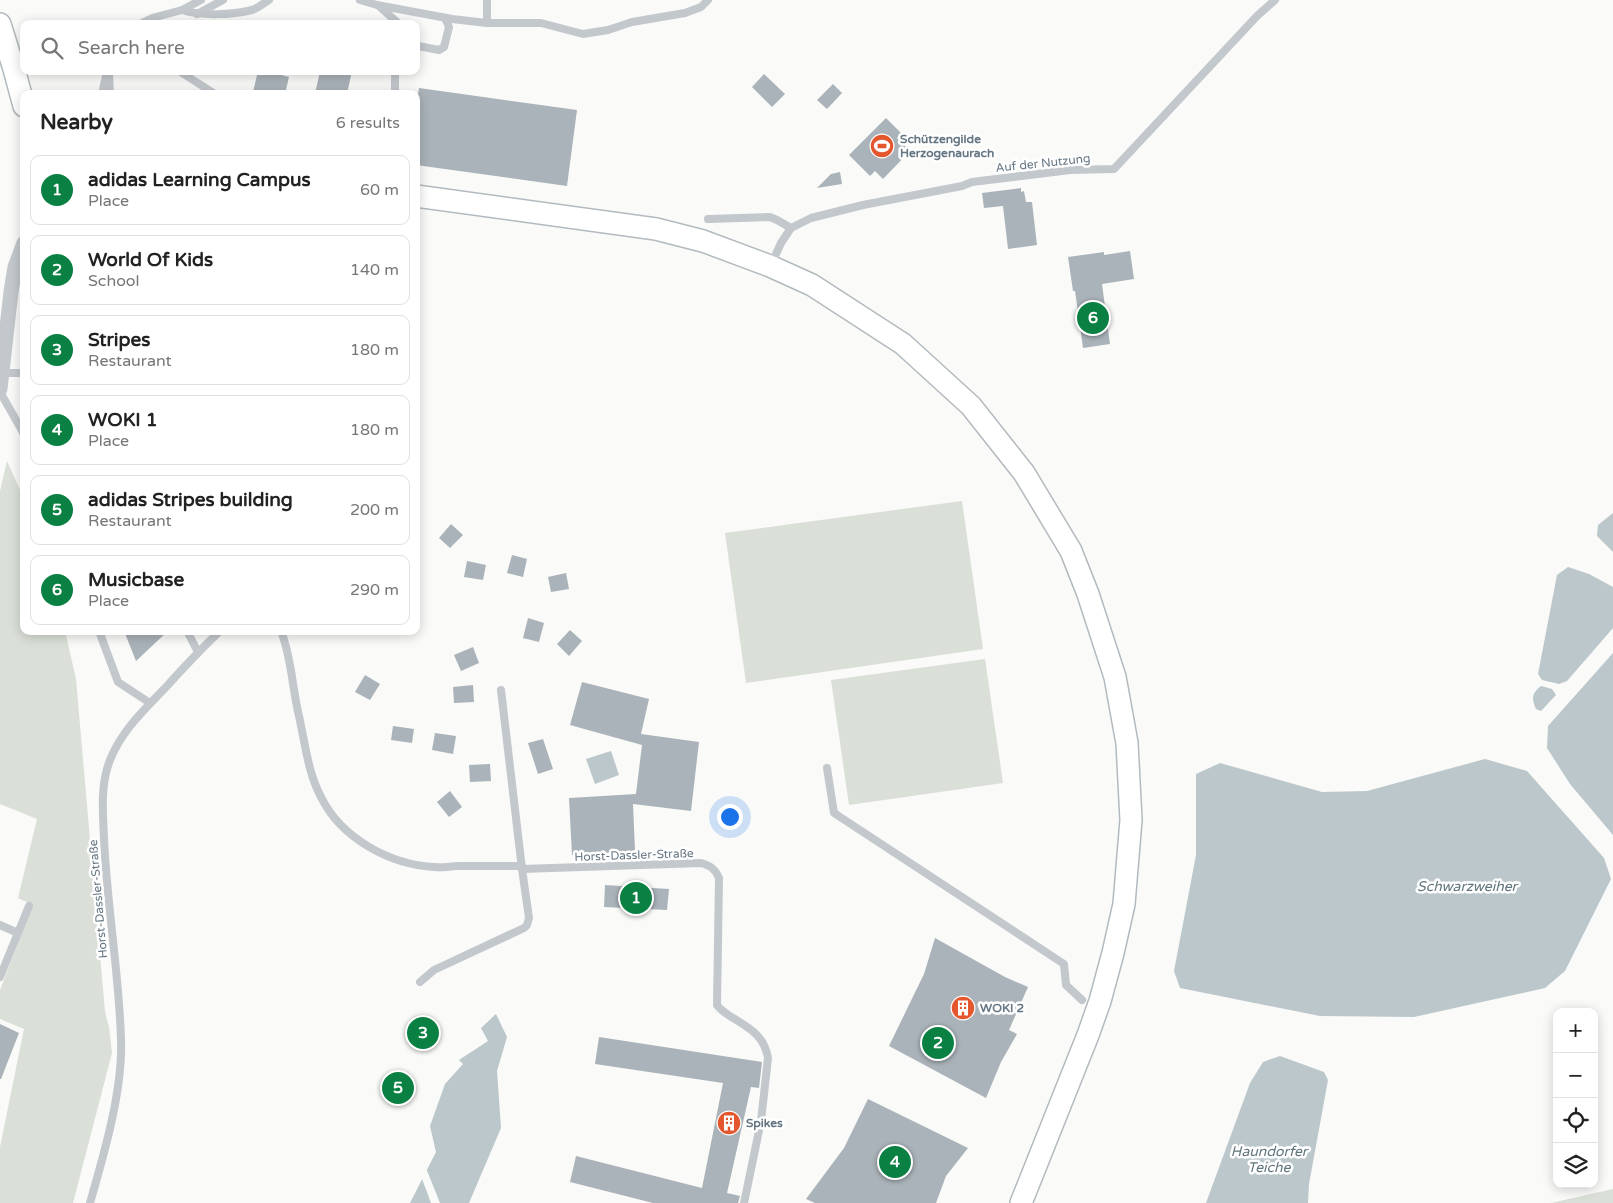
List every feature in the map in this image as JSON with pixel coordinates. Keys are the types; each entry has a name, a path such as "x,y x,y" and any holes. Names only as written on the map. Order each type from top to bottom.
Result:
{"street":[{"path":"0,24 20,90"},
{"path":"420,197 656,229 703,241 770,266 812,285 903,344 971,406 1024,473 1071,551 1088,594 1115,677 1127,743 1131,820 1124,904 1113,953 1094,1018 1021,1203"},
{"path":"0,391 11,292 15,267 20,253"}],"lane":[{"path":"148,20 182,10 201,0"},
{"path":"195,14 223,0"},
{"path":"182,10 195,14 229,13 253,10 269,0"},
{"path":"360,0 445,18 486,23 541,23 583,34 608,30 632,22 685,13 701,7 708,0"},
{"path":"486,23 487,0"},
{"name":"Auf der Nutzung","path":"791,228 811,218 972,182 1070,170 1114,169 1257,16 1275,0"},
{"path":"378,3 395,20"},
{"path":"420,46 439,50 444,47 450,28 445,18"},
{"path":"103,90 107,75"},
{"path":"108,75 110,90"},
{"path":"186,75 210,90"},
{"path":"395,75 395,90"},
{"path":"708,219 770,217 791,228 781,242 770,266"},
{"path":"2,373 20,374"},
{"path":"0,391 20,427"},
{"path":"100,635 118,682 150,702"},
{"path":"189,635 198,652"},
{"name":"Horst-Dassler-Straße","path":"90,1203 116,1100 121,1041 105,860 102,802 104,784 116,745 124,732 150,702 216,635"},
{"name":"Horst-Dassler-Straße","path":"282,635 290,664 298,714 314,781 327,808 337,821 357,840 375,850 414,865 436,867 522,868 701,863 709,865 716,870 720,886 717,1006 756,1034 767,1050 768,1058 761,1120 744,1203"},
{"path":"420,982 434,970 524,928 530,918 522,868 501,690"},
{"path":"827,768 834,813 1064,964 1066,985 1082,1000"},
{"path":"0,977 29,906"},
{"path":"0,926 18,933"}],"shaded area":[{"path":"7,461 20,490 20,635 66,635 76,679 105,1012 112,1053 73,1203 0,1203 0,1147 24,1029 0,1019 0,990 33,905 18,898 37,819 0,804 0,491"},
{"path":"962,501 983,649 746,683 725,533"},
{"path":"985,659 1003,783 849,805 831,680"},
{"path":"1613,1189 1613,1203 1551,1203"}],"water":[{"path":"1613,513 1613,552 1597,536 1598,525"},
{"path":"1568,567 1589,574 1613,587 1613,628 1567,681 1559,684 1542,680 1538,674 1557,575"},
{"path":"1613,653 1613,835 1570,784 1547,748 1548,726"},
{"path":"1541,686 1552,689 1556,695 1541,711 1536,709 1533,699 1534,693"},
{"path":"611,751 619,775 595,784 586,759"},
{"name":"Schwarzweiher","path":"1485,759 1527,771 1604,858 1611,879 1565,971 1545,988 1414,1017 1320,1016 1180,988 1174,971 1196,855 1196,774 1220,763 1322,792 1367,791"},
{"path":"496,1014 507,1037 497,1071 501,1128 469,1203 410,1203 436,1152 430,1126 445,1084 463,1064 459,1060 488,1041 481,1028"},
{"name":"Haundorfer Teiche","path":"1280,1056 1324,1072 1328,1080 1309,1184 1308,1203 1206,1203 1250,1083 1263,1062"}],"pier":[{"path":"426,1168 440,1203 431,1203 421,1176"}],"building":[{"path":"764,74 785,94 772,107 752,87"},
{"path":"257,75 289,77 286,90 253,90"},
{"path":"319,75 351,75 348,90 316,90"},
{"path":"833,84 842,93 827,109 817,100"},
{"path":"419,88 577,110 567,186 420,166"},
{"name":"Schützengilde Herzogenaurach","path":"886,118 901,133 897,138 910,151 883,179 875,171 870,176 849,155"},
{"path":"840,172 842,184 817,188 831,174"},
{"path":"1021,188 1021,192 1024,191 1026,202 1032,202 1037,245 1008,249 1003,206 984,208 982,193"},
{"path":"1130,251 1134,279 1102,284 1110,344 1083,348 1068,257 1104,252 1104,255"},
{"path":"451,524 463,535 450,548 439,538"},
{"path":"512,555 527,559 523,577 507,573"},
{"path":"467,561 486,565 483,580 464,577"},
{"path":"566,573 569,589 551,592 548,577"},
{"path":"528,618 544,623 539,642 523,638"},
{"path":"570,630 582,641 569,656 557,644"},
{"path":"126,635 164,635 136,661"},
{"path":"473,647 479,663 461,671 454,655"},
{"path":"365,675 380,684 370,700 355,692"},
{"path":"582,682 649,699 641,734 699,742 691,811 633,804 635,851 572,855 569,798 636,794 642,745 570,725"},
{"path":"473,685 474,702 454,703 453,687"},
{"path":"393,726 414,729 412,743 391,740"},
{"path":"435,733 456,736 453,754 432,750"},
{"path":"543,739 553,769 538,774 528,743"},
{"path":"490,764 491,781 470,782 469,765"},
{"path":"450,791 462,807 449,817 437,802"},
{"path":"605,885 669,889 667,910 604,907"},
{"name":"WOKI 2","path":"935,938 1005,977 1028,987 1009,1030 1017,1034 1001,1062 986,1098 889,1046 924,974"},
{"path":"0,1024 19,1033 1,1079 0,1079"},
{"name":"Spikes","path":"599,1037 762,1062 759,1088 751,1087 727,1193 740,1196 738,1203 653,1203 570,1182 576,1156 702,1188 723,1083 595,1064"},
{"path":"868,1099 968,1148 946,1176 936,1203 815,1203 806,1199 844,1148"}],"place":[{"name":"Schützengilde Herzogenaurach","path":"882,146"},
{"name":"Musicbase","path":"1093,318"},
{"name":"adidas Learning Campus","path":"636,898"},
{"name":"WOKI 2","path":"963,1008"},
{"name":"Stripes","path":"423,1033"},
{"name":"World Of Kids","path":"938,1043"},
{"name":"adidas Stripes building","path":"398,1088"},
{"name":"Spikes","path":"729,1123"},
{"name":"WOKI 1","path":"895,1162"}]}
